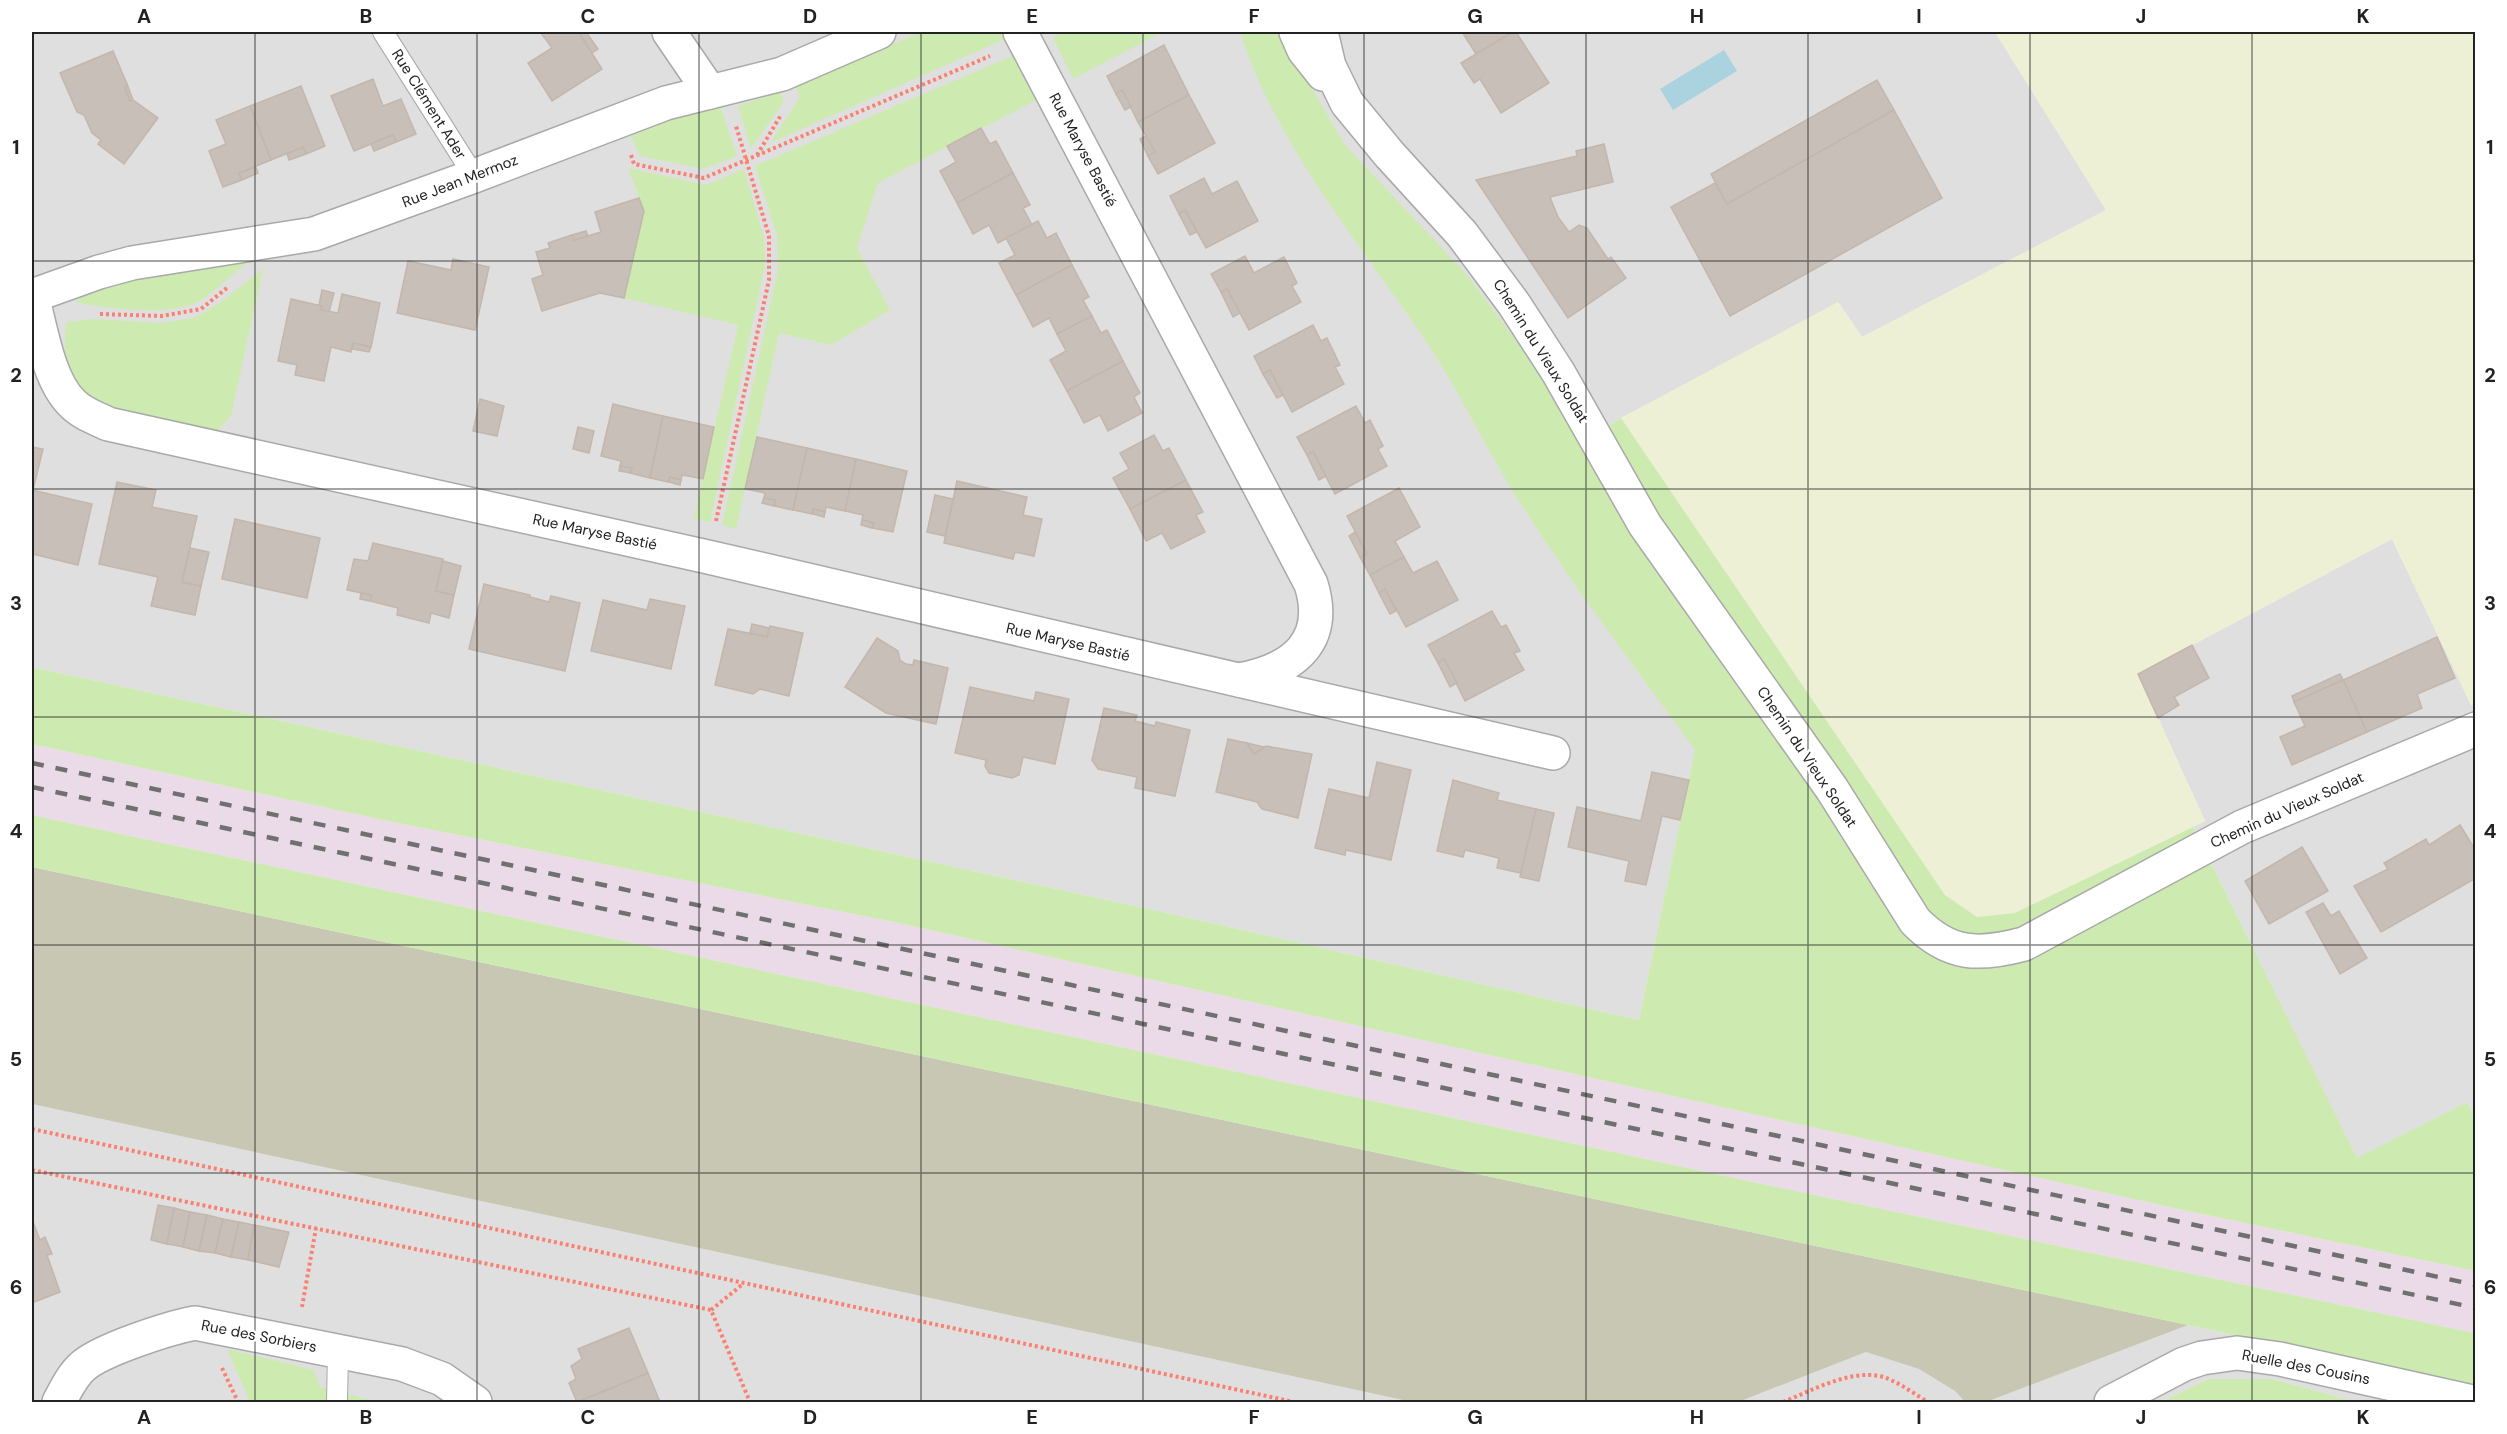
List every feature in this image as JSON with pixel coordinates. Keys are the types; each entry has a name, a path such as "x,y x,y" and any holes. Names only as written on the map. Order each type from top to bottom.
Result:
{"street":[{"path":"669,32 710,92"},
{"name":"Rue Jean Mermoz","path":"32,296 132,263 314,234 666,103 782,74 879,32"},
{"name":"Chemin du Vieux Soldat","path":"1318,33 1339,90 1389,154 1462,234 1514,304 1563,380 1627,497 1656,543 1832,789 1915,921 1930,936 1961,950 1980,952 1999,951 2024,944 2242,827 2475,729"},
{"name":"Rue Maryse Bastié","path":"1023,36 1311,584 1318,604 1316,620 1305,647 1283,667 1234,681"},
{"name":"Rue Maryse Bastié","path":"32,296 54,376 62,392 73,405 108,424 708,557 1234,681 1553,753"},
{"name":"Rue des Sorbiers","path":"59,1402 81,1368 95,1357 174,1327 195,1323 426,1371 475,1402"},
{"name":"Ruelle des Cousins","path":"2111,1402 2184,1364 2202,1358 2237,1353 2280,1359 2423,1397 2474,1402"}],"lane":[{"name":"Rue Clément Ader","path":"383,32 474,176"},
{"path":"337,1402 338,1351"}],"path":[{"path":"618,121 634,164 704,178 1023,36"},
{"path":"708,557 769,279 770,236 730,105 710,92"},
{"path":"32,1130 1294,1402"},
{"path":"32,1170 711,1310 744,1284"},
{"path":"296,1343 316,1228"},
{"path":"711,1310 750,1402"},
{"path":"1783,1402 1840,1380 1860,1375 1877,1375 1891,1379 1928,1402"}],"shaded area":[{"path":"32,32 1995,32 2106,210 1862,337 1839,303 1621,418 1581,444 1746,701 1695,751 1639,1020 1172,914 32,667"},
{"path":"1995,32 2475,32 2475,703 2471,705 2392,539 2138,674 2205,821 2015,913 1977,917 1945,895 1621,418 1838,302 1862,337 2106,210"},
{"path":"2392,539 2471,705 2475,703 2475,1118 2467,1102 2357,1159 2193,827 2205,821 2138,674"},
{"path":"32,744 383,820 894,922 2178,1209 2475,1271 2475,1333 1791,1190 32,815"},
{"path":"32,867 2188,1325 1986,1402 1965,1402 1955,1391 1919,1369 1866,1352 1738,1402 1412,1402 32,1104"},
{"path":"32,1104 1412,1402 32,1402"},
{"path":"2188,1325 2476,1386 2475,1402 2357,1402 2272,1379 2208,1379 2161,1402 1986,1402"},
{"path":"1866,1352 1919,1369 1955,1391 1965,1402 1738,1402"}],"green space":[{"path":"921,32 1004,32 1007,38 770,143 800,97 796,87"},
{"path":"1066,32 1163,32 1073,79 1053,37"},
{"path":"1240,32 1285,32 1299,66 1345,145 1467,275 1526,354 1571,422 1582,443 1621,418 1945,895 1977,917 2015,913 2193,827 2357,1158 2467,1102 2475,1118 2475,1271 2178,1209 894,922 383,820 32,744 32,667 1172,914 1639,1020 1695,750 1604,626 1538,530 1506,480 1431,349 1299,157 1256,75"},
{"path":"1017,54 1040,98 878,183 857,248 890,310 831,345 779,333 736,529 722,525 778,270 777,236 755,166"},
{"path":"780,92 784,101 751,149 738,106"},
{"path":"721,108 737,156 703,169 640,156 631,136 674,117"},
{"path":"628,168 706,185 744,169 764,238 765,266 710,522 694,518 738,325 624,298 644,211"},
{"path":"248,262 207,296 190,305 140,310 75,302 91,290 140,277"},
{"path":"263,269 231,416 217,431 183,429 140,419 101,403 76,381 69,367 66,353 66,322 94,319 160,323 194,318 218,304"},
{"path":"32,815 1791,1190 2475,1333 2475,1386 32,867"},
{"path":"227,1349 314,1370 320,1387 379,1402 250,1402"},
{"path":"2208,1379 2272,1379 2357,1402 2161,1402"}],"water":[{"path":"1724,50 1737,71 1673,110 1660,89"}],"building":[{"path":"581,32 579,33 602,69 552,101 528,63 552,48 541,33"},
{"path":"586,32 598,49 592,53 579,33"},
{"path":"1462,32 1513,32 1476,54"},
{"path":"1516,32 1549,83 1501,113 1480,79 1474,83 1461,63"},
{"path":"1164,45 1189,95 1138,122 1122,90 1116,94 1107,76"},
{"path":"113,51 127,84 125,88 130,101 133,100 158,118 124,164 98,144 101,140 92,133 84,115 77,112 60,73"},
{"path":"373,79 383,106 401,99 416,134 396,142 393,135 354,151 331,96"},
{"path":"1877,80 1894,110 1727,204 1711,174"},
{"path":"127,84 133,100 130,101 125,88"},
{"path":"301,86 325,146 306,154 303,147 271,160 250,106"},
{"path":"1122,90 1131,107 1125,110 1116,94"},
{"path":"1189,95 1215,143 1158,174 1148,156 1155,152 1138,122"},
{"path":"250,106 271,160 239,173 242,180 223,187 209,151 226,144 216,120"},
{"path":"1894,110 1942,198 1730,316 1671,207 1715,183 1727,204"},
{"path":"981,128 990,144 996,141 1013,173 957,203 940,171 956,162 947,146"},
{"path":"393,135 396,142 374,151 371,144"},
{"path":"1146,136 1155,152 1148,156 1140,139"},
{"path":"1604,144 1613,182 1550,197 1558,217 1569,232 1579,225 1587,228 1608,259 1611,257 1626,278 1568,318 1476,180 1577,156 1576,151"},
{"path":"303,147 306,154 289,160 287,154"},
{"path":"256,167 258,173 242,180 239,173"},
{"path":"1013,173 1030,205 1023,208 1032,225 998,243 989,225 973,234 957,203"},
{"path":"1204,178 1212,194 1237,181 1258,221 1206,248 1185,210 1179,214 1170,196"},
{"path":"639,198 644,211 624,298 600,293 542,311 532,279 543,275 536,252 550,248 548,243 572,235 574,240 601,232 595,212"},
{"path":"1185,210 1197,232 1190,235 1179,214"},
{"path":"1038,221 1047,238 1056,233 1072,265 1016,295 999,263 1015,255 1006,238"},
{"path":"586,231 588,236 574,240 572,235"},
{"path":"1245,256 1254,273 1284,257 1297,283 1292,286 1301,302 1249,330 1227,289 1221,292 1211,274"},
{"path":"453,259 489,267 475,330 397,313 408,261 451,270"},
{"path":"1072,265 1089,297 1083,300 1092,316 1057,334 1049,318 1033,327 1016,295"},
{"path":"1227,289 1240,313 1233,317 1221,292"},
{"path":"322,290 334,293 329,312 321,310 322,306 319,305"},
{"path":"342,294 380,303 371,347 353,343 351,352 331,347 324,381 295,375 297,365 278,361 291,299 322,306 321,310 338,313"},
{"path":"1092,316 1101,333 1107,330 1123,361 1067,391 1050,360 1066,351 1057,334"},
{"path":"1313,325 1321,341 1327,338 1340,365 1335,367 1344,384 1292,412 1270,370 1263,374 1254,356"},
{"path":"353,343 371,347 369,352 352,349"},
{"path":"1123,361 1140,393 1134,397 1142,413 1108,431 1100,415 1084,423 1067,391"},
{"path":"1270,370 1283,395 1277,398 1263,374"},
{"path":"480,399 504,406 497,436 473,431"},
{"path":"613,404 663,416 650,478 630,473 632,468 620,466 621,461 601,456"},
{"path":"1356,406 1365,423 1370,420 1383,446 1378,449 1387,466 1335,494 1313,452 1307,455 1297,437"},
{"path":"663,416 714,427 703,479 682,475 681,480 670,477 669,482 650,478"},
{"path":"578,427 594,431 589,453 573,449"},
{"path":"1154,435 1163,451 1169,448 1186,480 1130,509 1113,478 1129,469 1120,453"},
{"path":"757,437 807,448 793,510 774,506 775,500 764,498 765,493 745,489"},
{"path":"32,447 43,449 33,490 32,490"},
{"path":"807,448 856,459 845,511 826,507 825,512 813,509 813,514 793,510"},
{"path":"1313,452 1326,476 1319,480 1307,455"},
{"path":"856,459 907,471 893,532 872,528 874,523 862,520 863,515 845,511"},
{"path":"620,466 632,468 630,473 619,471"},
{"path":"670,477 681,480 680,485 669,482"},
{"path":"1186,480 1203,512 1196,515 1205,532 1171,549 1162,533 1146,541 1130,509"},
{"path":"957,481 1027,497 1023,515 1042,519 1034,556 1015,552 1013,559 944,543"},
{"path":"117,482 156,490 152,507 197,516 182,582 201,586 195,615 151,606 158,577 99,564"},
{"path":"1399,488 1420,527 1395,541 1404,557 1370,575 1360,557 1367,554 1347,516"},
{"path":"32,490 92,504 78,565 32,554"},
{"path":"935,495 953,499 945,536 927,532"},
{"path":"764,498 775,500 774,506 762,503"},
{"path":"813,509 825,512 824,517 813,514"},
{"path":"235,519 320,538 307,598 222,579"},
{"path":"862,520 874,523 872,528 861,525"},
{"path":"1355,532 1367,554 1360,557 1349,536"},
{"path":"373,543 443,559 436,591 454,595 449,618 431,613 429,623 397,615 398,608 370,601 371,595 347,590 354,559 368,561"},
{"path":"190,548 209,552 201,586 182,582"},
{"path":"1404,557 1413,573 1437,561 1458,600 1406,627 1385,589 1379,593 1370,575"},
{"path":"443,561 461,566 454,595 436,591"},
{"path":"484,584 549,602 551,596 580,603 565,671 469,649"},
{"path":"1385,589 1396,611 1390,614 1379,593"},
{"path":"361,593 371,595 370,601 360,599"},
{"path":"650,599 685,606 671,669 591,651 603,600 647,610"},
{"path":"1492,611 1501,627 1506,625 1520,651 1514,653 1524,670 1465,701 1444,659 1438,663 1428,645"},
{"path":"752,624 769,628 767,637 750,633"},
{"path":"770,626 803,633 789,696 760,689 753,694 715,685 728,629 767,637"},
{"path":"2437,637 2455,678 2417,694 2422,708 2367,732 2343,680"},
{"path":"877,638 898,651 900,660 906,664 913,665 914,660 948,668 936,724 886,713 845,687"},
{"path":"2192,645 2209,678 2174,697 2179,705 2158,718 2138,674"},
{"path":"1444,659 1457,683 1450,687 1438,663"},
{"path":"2340,674 2343,680 2294,702 2292,696"},
{"path":"2343,680 2367,732 2292,765 2280,737 2305,726 2294,702"},
{"path":"970,687 1034,701 1036,692 1069,699 1055,764 1023,757 1019,775 1012,778 989,773 985,766 986,760 955,753"},
{"path":"1104,708 1137,715 1135,721 1155,726 1156,722 1190,730 1175,796 1135,788 1137,777 1098,769 1092,760"},
{"path":"1228,739 1247,743 1254,754 1266,746 1312,754 1298,818 1262,809 1257,802 1216,792"},
{"path":"1247,743 1264,747 1254,754"},
{"path":"1377,762 1411,770 1391,860 1346,850 1345,855 1315,848 1329,789 1369,798"},
{"path":"1652,772 1689,780 1680,820 1662,816 1646,885 1625,881 1629,861 1568,847 1577,807 1641,821"},
{"path":"1453,780 1499,793 1497,800 1536,809 1521,873 1497,868 1499,858 1465,850 1463,857 1437,851"},
{"path":"1536,809 1554,813 1539,881 1520,877"},
{"path":"2460,825 2476,851 2476,878 2381,932 2354,886 2388,869 2384,863 2426,839 2429,845"},
{"path":"2302,847 2328,891 2269,924 2245,881"},
{"path":"2323,903 2331,916 2339,911 2367,958 2340,974 2306,912"},
{"path":"158,1205 174,1208 167,1244 151,1240"},
{"path":"174,1208 190,1212 183,1247 167,1244"},
{"path":"190,1212 207,1215 199,1251 183,1247"},
{"path":"207,1215 223,1219 215,1253 199,1251"},
{"path":"32,1219 40,1240 45,1237 52,1254 47,1255 60,1292 32,1303"},
{"path":"223,1219 239,1222 231,1257 215,1253"},
{"path":"239,1222 254,1225 248,1260 231,1257"},
{"path":"254,1225 289,1232 279,1267 248,1260"},
{"path":"629,1328 648,1373 577,1402 569,1383 576,1379 571,1366 582,1359 578,1349"},
{"path":"648,1373 660,1402 578,1402"}],"railway":[{"path":"32,763 2476,1285"},
{"path":"32,787 2476,1308"}]}
